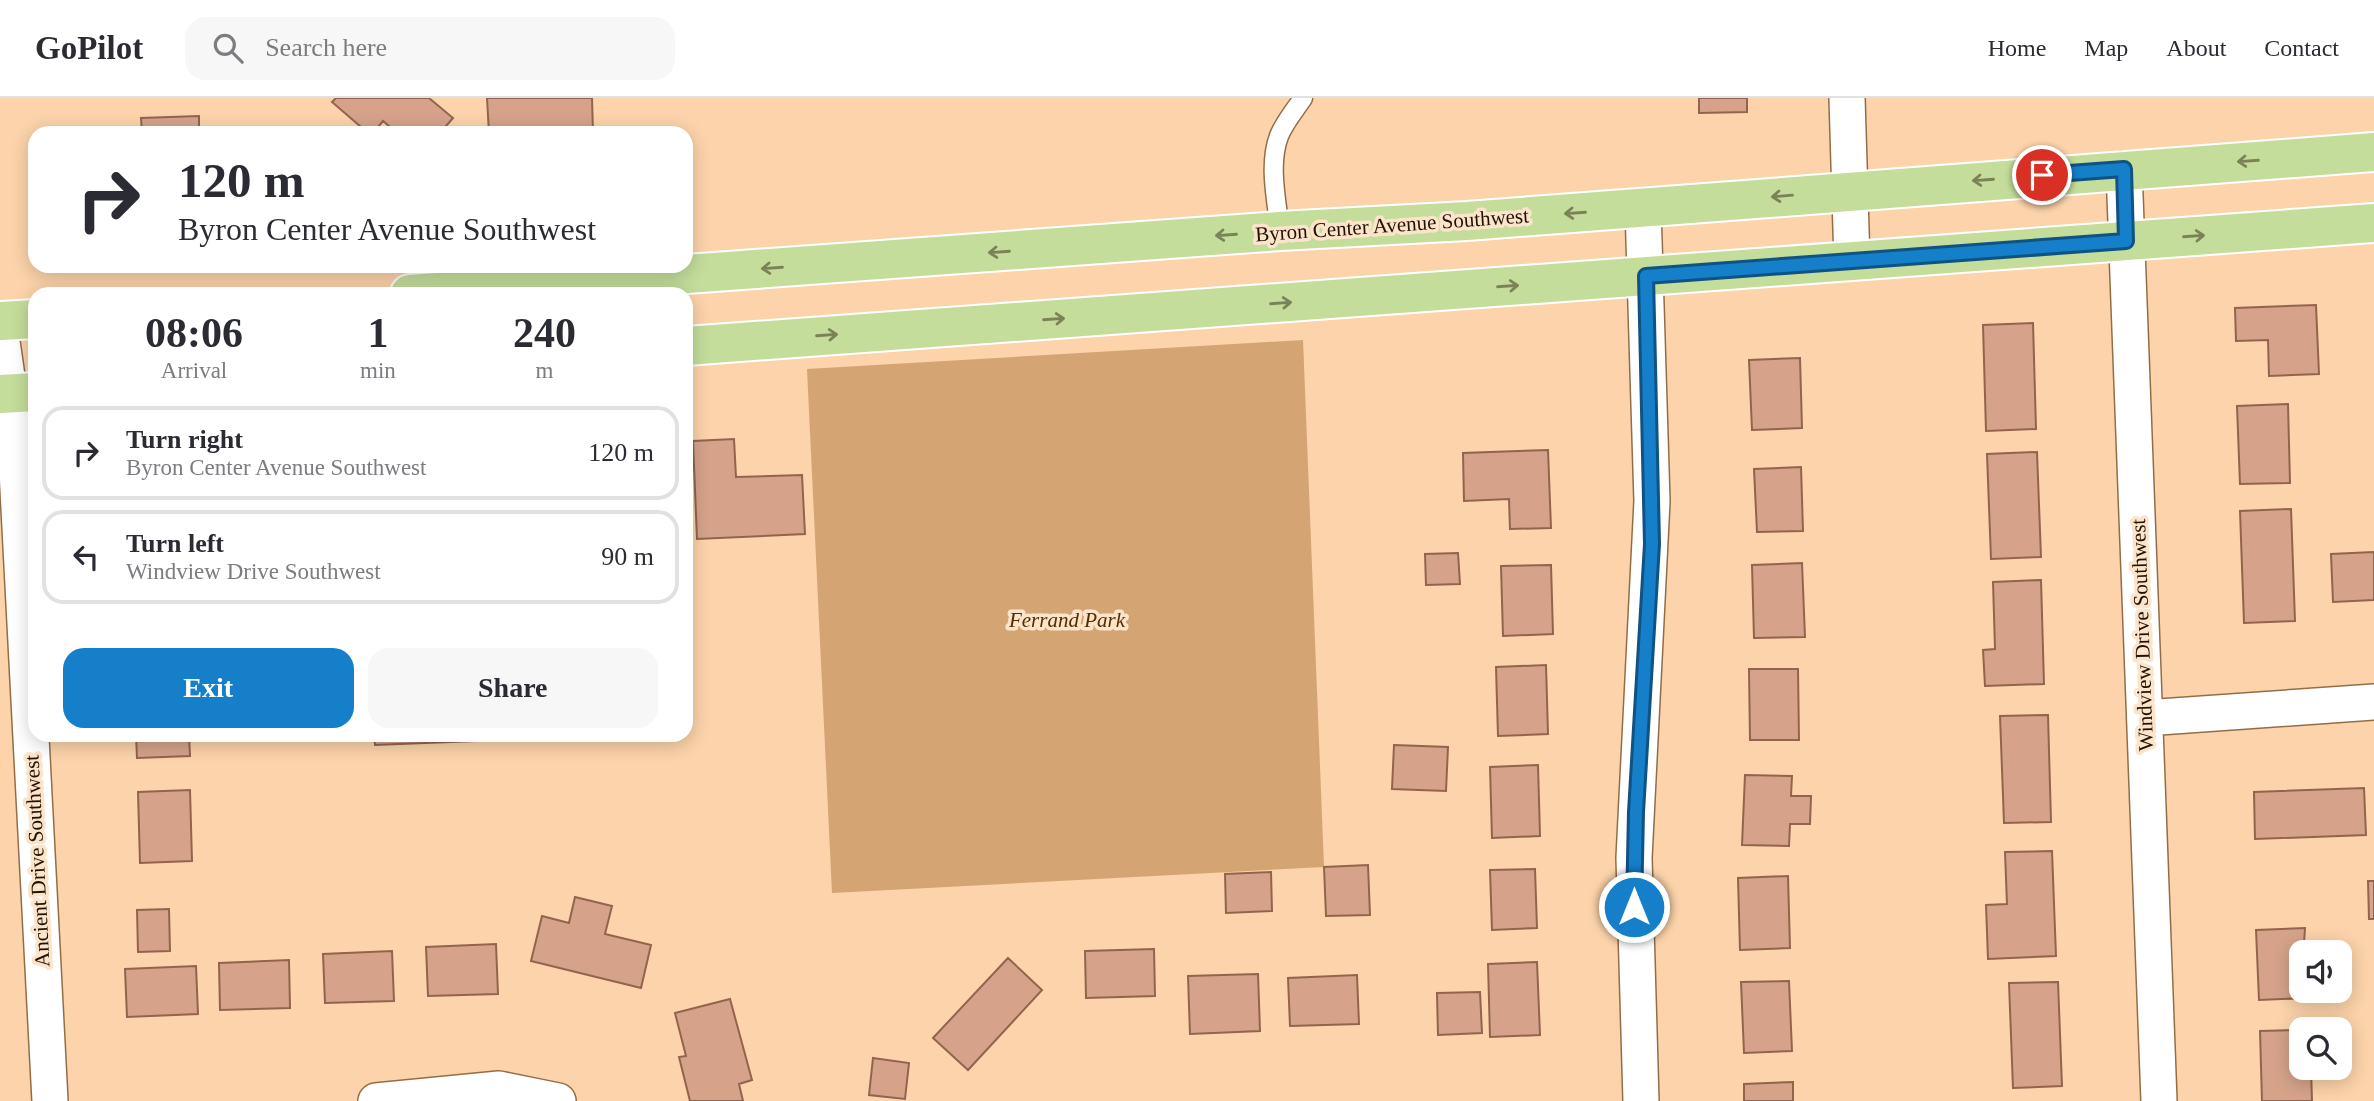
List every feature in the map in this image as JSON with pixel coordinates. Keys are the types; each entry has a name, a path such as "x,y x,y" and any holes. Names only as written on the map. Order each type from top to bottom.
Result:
{"main road":[{"name":"Byron Center Avenue Southwest","path":"508,287 1643,208 2124,169 2374,152"},
{"path":"693,344 2374,223"},
{"path":"0,321 28,319"}],"street":[{"path":"1847,98 1852,262"},
{"name":"Windview Drive Southwest","path":"2124,169 2159,1101"},
{"path":"1641,1101 1634,858 1652,544 1643,208"},
{"name":"Ancient Drive Southwest","path":"0,328 16,393 28,643"},
{"path":"2145,718 2374,702"},
{"name":"Ancient Drive Southwest","path":"33,742 50,1101"},
{"path":"376,1101 499,1089 558,1101"}],"lane":[{"path":"1280,232 1275,185 1276,147 1280,133 1303,98"}],"green space":[{"name":"Ferrand Park","path":"1303,340 1324,867 832,893 807,369"}],"building":[{"path":"336,98 429,98 453,118 446,126 389,126 383,121 379,126 360,126 332,102"},
{"path":"487,98 592,98 593,126 489,126"},
{"path":"1699,98 1747,98 1747,112 1699,113"},
{"path":"199,116 199,126 142,126 141,118"},
{"path":"2316,305 2319,374 2269,376 2268,340 2236,341 2235,308"},
{"path":"2033,323 2036,429 1986,431 1983,325"},
{"path":"1800,358 1802,428 1752,430 1749,360"},
{"path":"2288,404 2290,483 2240,484 2237,406"},
{"path":"734,439 736,477 802,475 805,534 697,539 693,441"},
{"path":"1548,450 1551,528 1510,529 1509,499 1464,501 1463,453"},
{"path":"2037,452 2041,557 1991,559 1987,454"},
{"path":"1801,467 1803,531 1757,532 1754,469"},
{"path":"2291,509 2295,621 2244,623 2240,511"},
{"path":"2374,552 2374,600 2333,602 2331,554"},
{"path":"1458,553 1460,584 1426,585 1425,554"},
{"path":"1802,563 1805,637 1754,638 1752,565"},
{"path":"1551,565 1553,634 1503,636 1501,566"},
{"path":"2041,580 2044,684 1985,686 1983,650 1995,649 1993,582"},
{"path":"1546,665 1548,734 1498,736 1496,667"},
{"path":"1749,669 1798,669 1799,740 1750,740"},
{"path":"2048,715 2051,822 2004,823 2000,716"},
{"path":"136,742 189,742 190,756 137,758"},
{"path":"375,742 451,742 375,745"},
{"path":"1394,745 1448,747 1446,791 1392,789"},
{"path":"1538,765 1540,836 1492,838 1490,767"},
{"path":"1745,775 1792,776 1791,796 1811,796 1810,824 1790,824 1789,846 1742,845"},
{"path":"2364,788 2366,835 2255,839 2254,792"},
{"path":"190,790 192,861 140,863 138,792"},
{"path":"2052,851 2056,956 1988,959 1986,905 2007,904 2005,852"},
{"path":"1368,865 1370,915 1326,916 1324,867"},
{"path":"1535,869 1537,928 1492,930 1490,870"},
{"path":"1271,872 1272,911 1226,913 1225,874"},
{"path":"1788,876 1790,948 1740,950 1738,878"},
{"path":"2368,881 2374,881 2374,919 2369,919"},
{"path":"575,897 612,906 605,934 651,945 641,988 531,961 542,916 569,923"},
{"path":"169,909 170,951 138,952 137,910"},
{"path":"2305,928 2304,940 2289,940 2289,999 2259,1000 2256,930"},
{"path":"496,944 498,994 428,996 426,947"},
{"path":"1154,949 1155,996 1086,998 1085,951"},
{"path":"392,951 394,1001 325,1003 323,954"},
{"path":"1008,958 1042,990 968,1070 933,1038"},
{"path":"289,960 290,1008 220,1010 219,963"},
{"path":"1537,962 1540,1035 1490,1037 1488,964"},
{"path":"196,966 198,1014 127,1017 125,969"},
{"path":"1258,974 1260,1031 1190,1034 1188,976"},
{"path":"1357,975 1359,1024 1290,1026 1288,978"},
{"path":"1789,981 1792,1051 1744,1053 1741,982"},
{"path":"2058,982 2062,1086 2013,1088 2009,983"},
{"path":"1480,992 1482,1033 1438,1035 1437,993"},
{"path":"730,999 752,1080 739,1084 743,1101 690,1101 679,1057 686,1056 675,1013"},
{"path":"2289,1030 2289,1080 2311,1080 2312,1101 2262,1101 2260,1031"},
{"path":"873,1058 909,1063 905,1099 869,1095"},
{"path":"1793,1082 1793,1101 1744,1101 1744,1084"}],"route":[{"path":"1634,907 1636,812 1652,544 1646,276 2126,241 2124,169 2042,175"}]}
